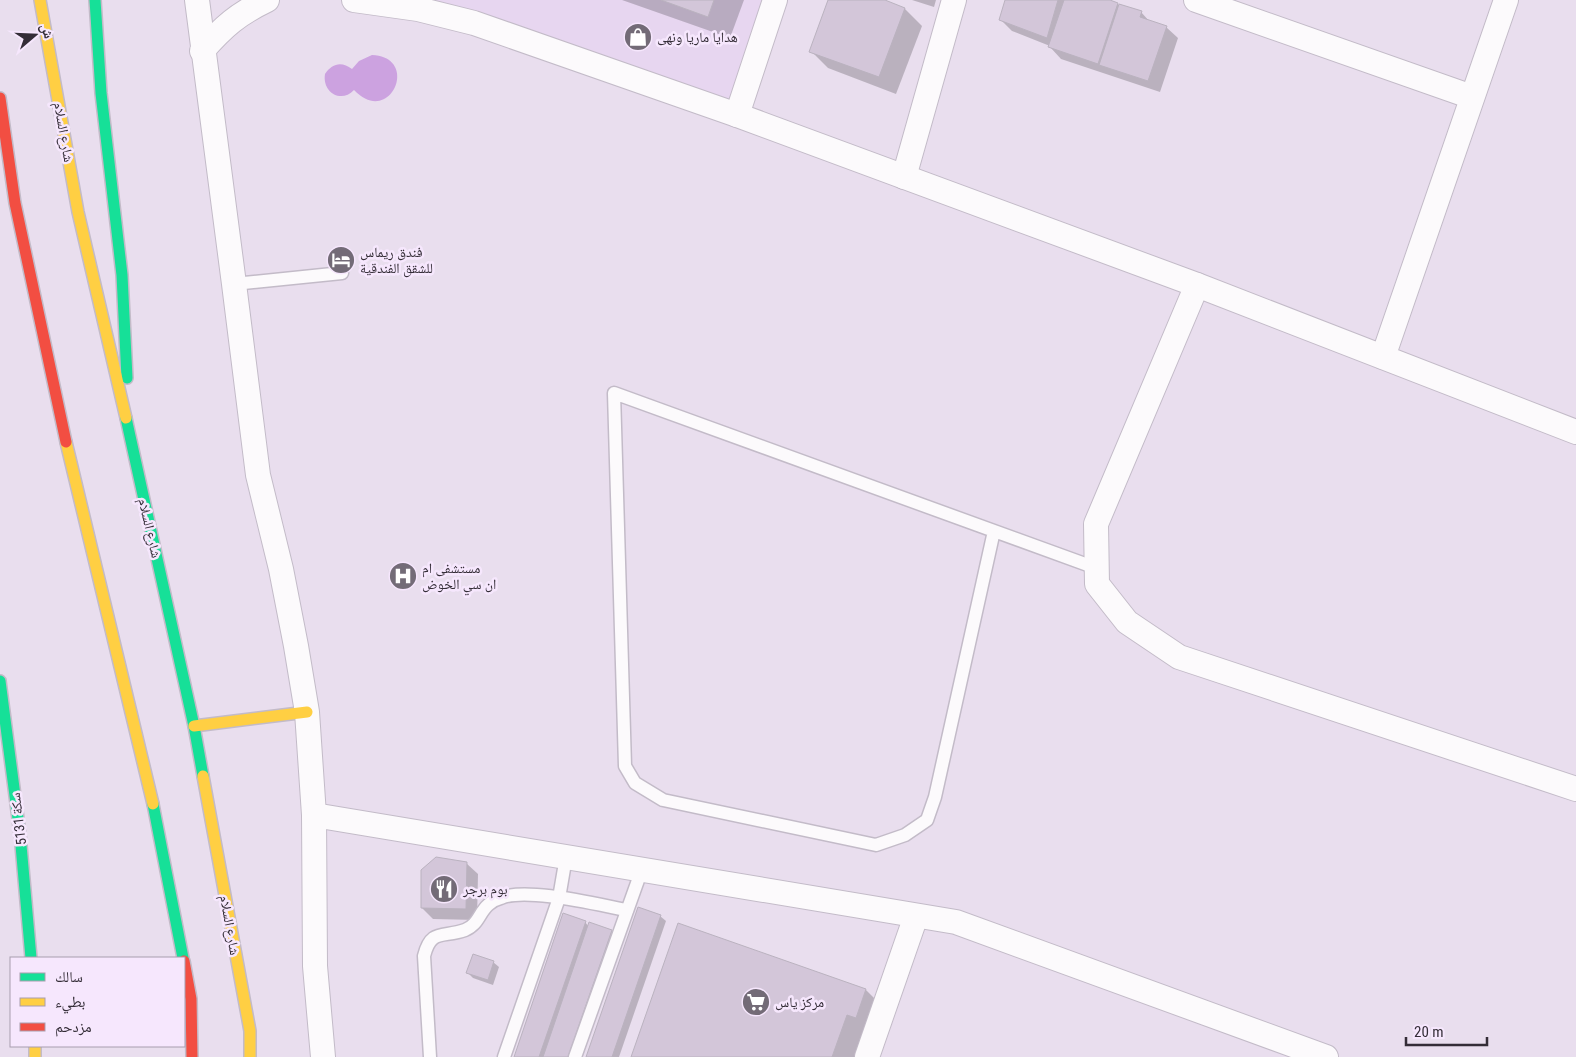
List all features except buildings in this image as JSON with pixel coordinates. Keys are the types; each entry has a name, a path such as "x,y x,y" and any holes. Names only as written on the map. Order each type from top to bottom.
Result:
{"main road":[{"name":"شارع السلام","path":"40,0 78,212 127,422 194,726 250,1031 250,1057"},
{"path":"95,0 102,104 120,243 128,333 127,422"},
{"path":"0,98 15,204 66,441 150,789 182,957"},
{"name":"سكة 5131","path":"0,681 20,834 31,957"},
{"path":"194,726 307,712"},
{"path":"185,970 191,1000 192,1057"}],"street":[{"path":"196,0 258,475 281,569 307,712 314,815 314,966 323,1057"},
{"path":"202,51 224,27 248,9 268,0"},
{"path":"354,0 418,8 474,23 737,115 1197,285 1576,432"},
{"path":"737,115 775,0"},
{"path":"904,177 954,0"},
{"path":"1196,0 1472,97"},
{"path":"1383,357 1506,0"},
{"path":"1197,285 1096,524 1097,584 1127,622 1179,657 1576,789"},
{"path":"314,815 956,922 1326,1057"},
{"path":"867,1057 916,916"}],"lane":[{"path":"234,284 342,273"},
{"path":"994,531 935,797 927,820 905,835 876,845 664,800 635,783 625,766 614,393 1096,568"},
{"path":"504,1057 559,898 566,857"},
{"path":"575,1057 642,869"},
{"path":"430,1057 424,956 427,942 435,937 466,930 475,924 487,905 502,897 515,894 559,898 627,910"}],"shaded area":[{"path":"354,0 775,0 737,115 473,23"},
{"path":"372,55 387,59 395,67 397,77 395,88 388,96 379,101 367,99 354,90 344,96 338,96 329,91 326,86 325,74 331,67 341,64 352,69 359,61"}],"traffic: fast":[{"path":"95,0 101,93 122,275 127,378"},
{"path":"126,418 194,726 203,776"},
{"path":"0,681 20,834 31,957"},
{"path":"153,804 183,957"}],"traffic: slow":[{"path":"40,0 78,212 126,418"},
{"path":"66,442 153,804"},
{"path":"194,726 307,712"},
{"path":"203,776 250,1031 250,1057"},
{"path":"35,1047 35,1057"}],"traffic: jam":[{"path":"0,98 15,203 66,442"},
{"path":"185,966 191,999 192,1057"}],"place":[{"name":"هدايا ماريا ونهى","path":"638,37"},
{"name":"فندق ريماس للشقق الفندقية","path":"341,260"},
{"name":"مستشفى ام ان سي الخوض","path":"403,576"},
{"name":"بوم برجر","path":"444,889"},
{"name":"مركز ياس","path":"756,1002"}]}
